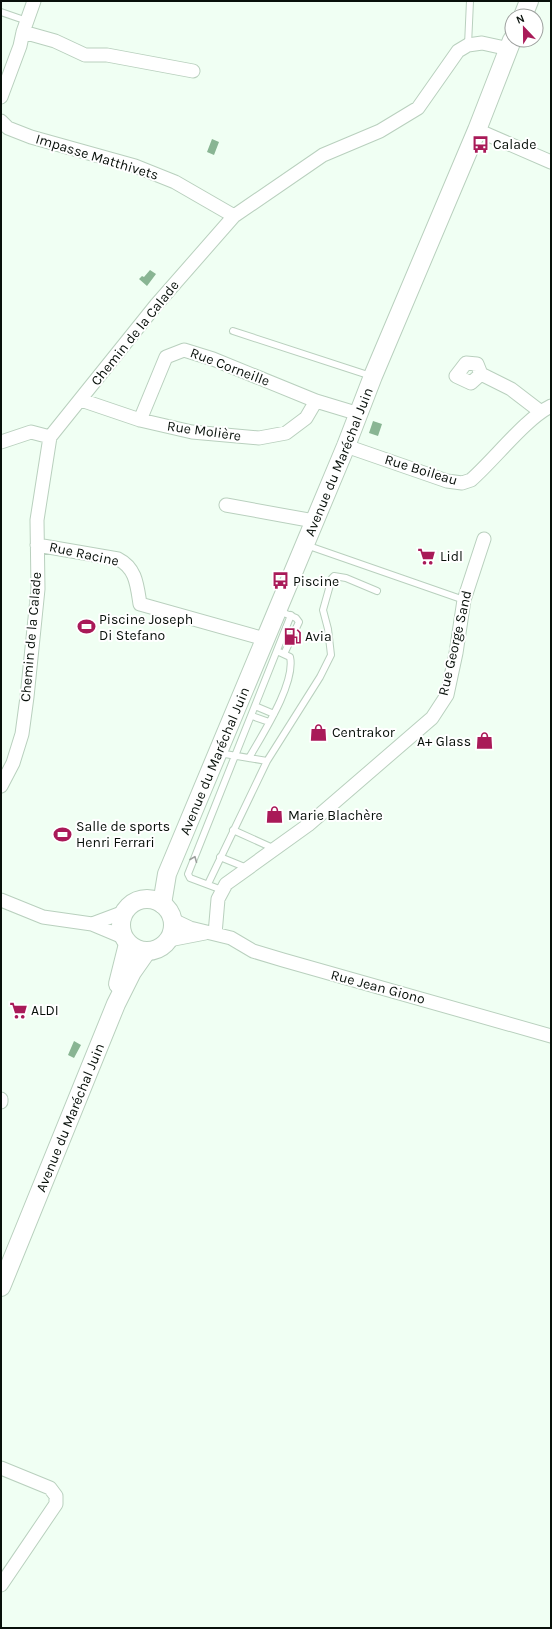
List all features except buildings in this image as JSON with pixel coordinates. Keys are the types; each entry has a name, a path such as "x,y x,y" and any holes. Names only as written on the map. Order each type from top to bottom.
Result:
{"main road":[{"name":"Avenue du Maréchal Juin","path":"154,901 168,874 217,752 271,645 284,612 304,544 477,130 508,48"},
{"path":"154,901 171,914 173,927 169,940 159,949 146,952 139,950 126,940 121,928 124,912 130,905 154,901"},
{"name":"Avenue du Maréchal Juin","path":"1,1270 121,976 126,940"},
{"name":"Avenue du Maréchal Juin","path":"1,1287 116,1004 132,972 146,952"}],"street":[{"path":"1,97 20,46 24,27 34,1"},
{"path":"24,27 85,55 107,55 193,71"},
{"path":"468,45 482,43 504,44"},
{"name":"Chemin de la Calade","path":"1,786 13,763 22,734 38,589 37,520 50,436 81,400 156,305 234,216 323,155 380,131 418,108 458,51 468,45"},
{"name":"Impasse Matthivets","path":"1,121 8,128 135,166 175,182 234,216"},
{"path":"477,130 551,162"},
{"name":"Rue Corneille","path":"140,420 166,357 184,350 213,359 316,401 359,414"},
{"name":"Rue Boileau","path":"346,446 447,481 462,483 471,480 546,409 481,374"},
{"name":"Rue Molière","path":"81,400 140,420 192,432 259,438 286,433 306,418 316,401"},
{"path":"1,442 31,432 50,436"},
{"path":"226,505 314,521"},
{"name":"Rue George Sand","path":"222,890 226,884 308,825 432,718 446,695 456,653 464,600 484,539"},
{"name":"Rue Racine","path":"37,544 118,559 128,564 137,585 140,604 271,645"},
{"path":"212,933 218,899 222,890"},
{"path":"1,900 42,917 92,924 126,940"},
{"path":"92,924 124,912"},
{"name":"Rue Jean Giono","path":"173,920 190,928 231,938 253,951 551,1036"},
{"name":"Rue Jean Giono","path":"169,940 212,933"},
{"path":"1,1468 50,1488 56,1496 56,1504 1,1585"}],"lane":[{"path":"468,45 470,1"},
{"path":"1,12 24,27"},
{"path":"233,332 373,376"},
{"path":"304,544 464,600"},
{"path":"208,884 267,761 320,677 331,655 328,629 323,610 332,578 334,576 346,578 377,591"},
{"path":"284,612 296,618 299,622 284,654"},
{"path":"222,890 190,878 188,874 252,716 271,645 290,657 292,664 281,702 249,758"},
{"path":"254,706 274,714"},
{"path":"252,716 269,722"},
{"path":"217,752 267,761"},
{"path":"233,830 276,849"},
{"path":"220,857 248,869"}],"shaded area":[{"path":"212,139 219,142 214,155 207,152"},
{"path":"150,270 156,274 147,286 139,279 142,276 144,277"},
{"path":"373,421 382,424 378,436 369,433"},
{"path":"74,1041 81,1045 74,1058 68,1055"}],"place":[{"name":"Calade","path":"480,144"},
{"name":"Lidl","path":"427,556"},
{"name":"Piscine","path":"280,581"},
{"name":"Piscine Joseph Di Stefano","path":"86,627"},
{"name":"Avia","path":"292,636"},
{"name":"Centrakor","path":"319,732"},
{"name":"A+ Glass","path":"484,741"},
{"name":"Marie Blachère","path":"275,815"},
{"name":"Salle de sports Henri Ferrari","path":"63,834"},
{"name":"ALDI","path":"18,1010"}]}
